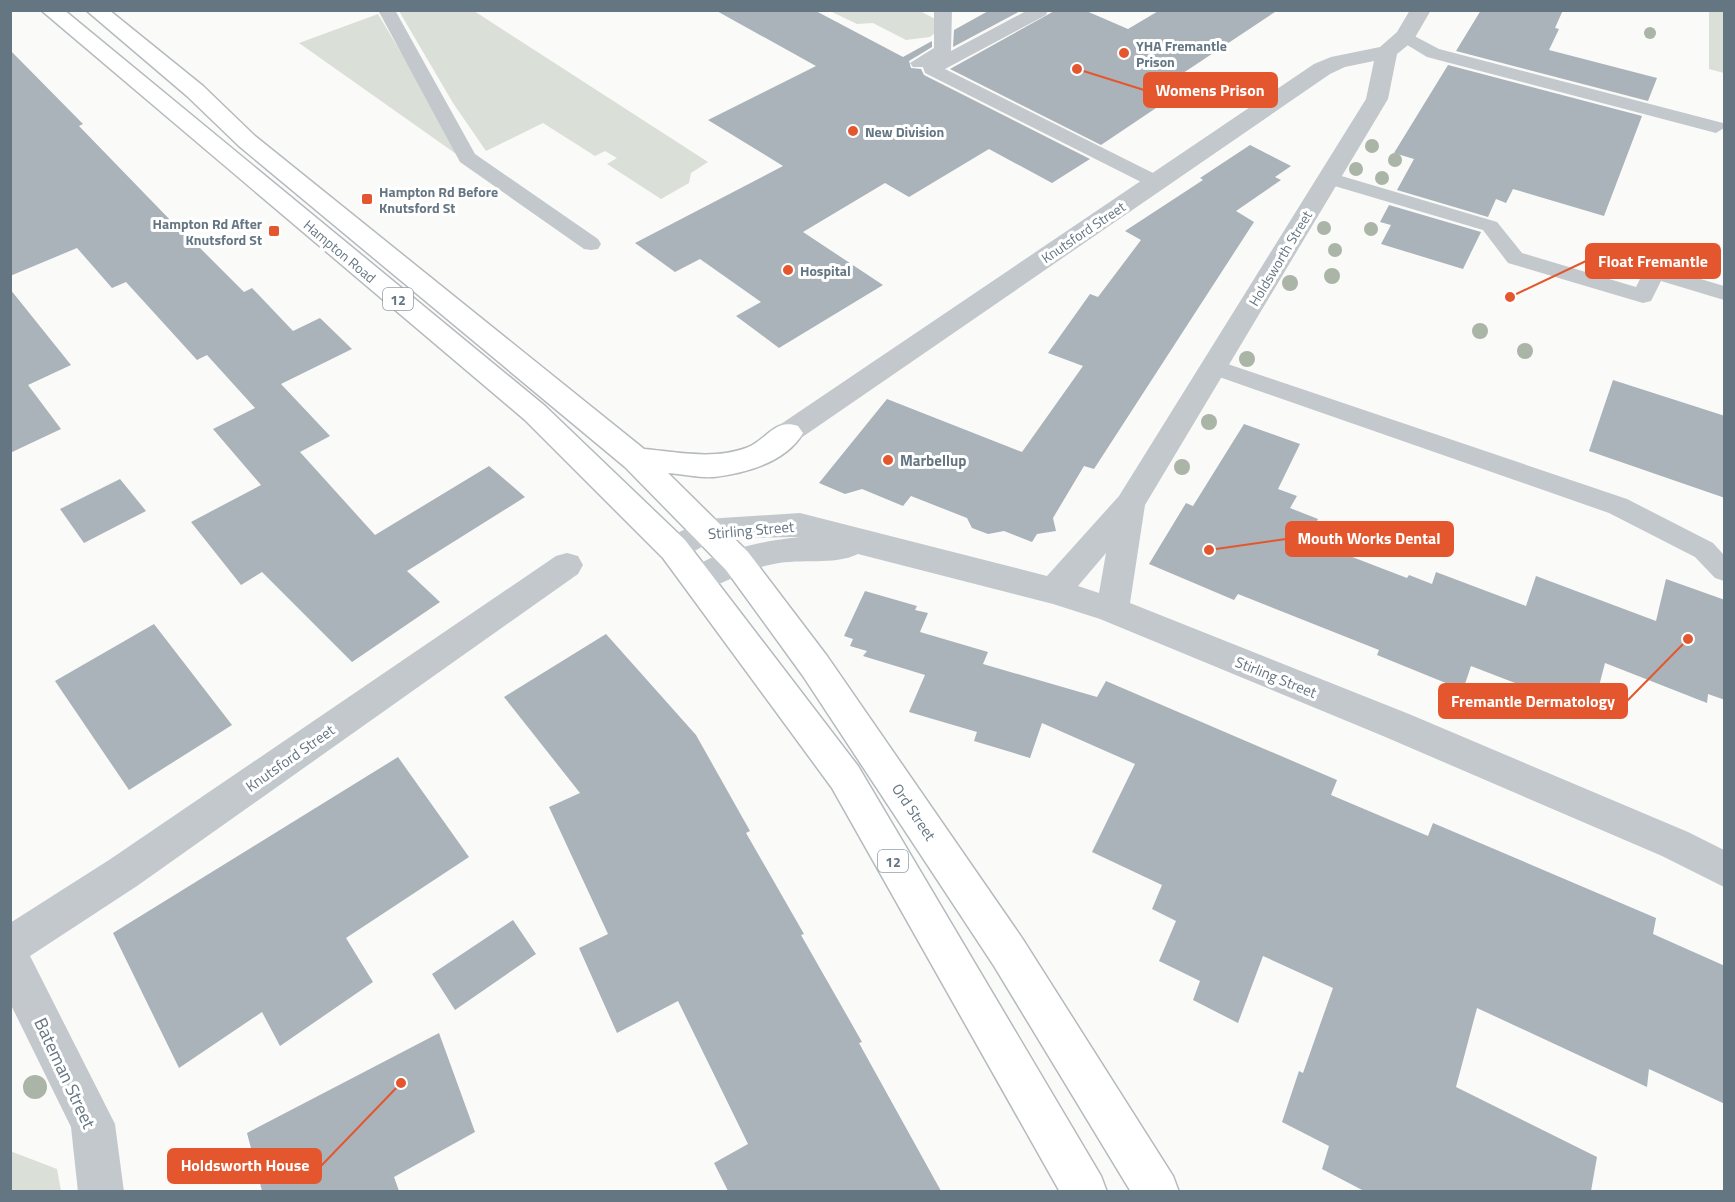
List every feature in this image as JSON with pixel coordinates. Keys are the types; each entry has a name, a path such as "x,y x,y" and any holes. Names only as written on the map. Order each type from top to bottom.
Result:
{"main road":[{"name":"Hampton Road","path":"51,10 690,540"},
{"name":"Hampton Road","path":"96,10 195,91 247,141 636,459"},
{"path":"636,459 713,466 756,456 789,433"},
{"name":"Ord Street","path":"636,459 690,540 699,579 845,777 1085,1191"},
{"name":"Ord Street","path":"690,540 737,561 815,666 1008,952 1157,1191"}],"street":[{"name":"Holdsworth Street","path":"1054,591 1130,504 1377,99 1396,44 1420,10"},
{"name":"Knutsford Street","path":"789,433 1322,69 1396,44"},
{"name":"Holdsworth Street","path":"1112,610 1130,504"},
{"name":"Stirling Street","path":"690,540 800,525 1054,591 1112,610 1396,725 1675,844 1725,869"},
{"name":"Stirling Street","path":"699,579 737,561 776,551 866,544"},
{"name":"Knutsford Street","path":"10,946 123,873 567,565"},
{"name":"Stirling Street","path":"1675,844 1725,858"},
{"name":"Bateman Street","path":"10,959 93,1124 101,1191"}],"lane":[{"path":"386,10 467,158 591,244"},
{"path":"919,63 943,50 943,10"},
{"path":"1040,11 931,69 1156,182"},
{"path":"1396,44 1716,127"},
{"path":"1328,178 1490,226 1515,258 1643,296 1654,272 1725,294"},
{"path":"1213,367 1618,506 1704,550 1725,571"}],"shaded area":[{"path":"399,11 474,11 708,162 691,173 689,183 661,199 607,164 617,158 605,151 595,156 543,123 486,151 453,103"},
{"path":"830,11 920,11 937,20 937,31 930,37 906,40 873,23 857,24"},
{"path":"1709,11 1724,11 1724,73 1709,69"},
{"path":"378,14 459,150 459,156 299,43"},
{"path":"10,1151 57,1169 61,1191 11,1191"}],"building":[{"path":"715,10 814,10 903,57 932,41 932,47 909,61 911,68 921,69 924,75 1090,159 1052,183 989,149 909,197 885,183 803,232 883,285 779,348 736,316 761,302 700,259 675,272 635,243 783,166 708,120 816,66"},
{"path":"990,10 1022,10 953,47 954,30"},
{"path":"1056,10 1084,10 1128,29 1160,10 1278,10 1144,99 1159,106 1101,145 950,69"},
{"path":"1481,10 1563,10 1555,28 1559,29 1549,50 1657,78 1648,101 1456,51"},
{"path":"10,50 83,124 79,126 244,292 252,288 293,331 320,318 352,349 281,384 330,436 300,452 375,535 489,466 525,497 407,571 440,602 352,662 262,572 241,585 191,522 261,485 213,429 255,408 207,355 197,360 126,282 112,288 77,248 10,276"},
{"path":"1448,65 1642,116 1604,216 1513,189 1506,203 1496,199 1488,217 1397,190 1414,159 1394,153"},
{"path":"1250,145 1291,166 1275,177 1281,180 1236,211 1254,222 1094,469 1084,466 1053,518 1056,531 1037,534 1032,542 1004,531 988,534 972,528 967,518 911,496 903,506 862,489 845,494 819,483 887,399 1022,452 1083,366 1048,353 1090,294 1098,297 1141,240 1125,231 1203,180 1200,178"},
{"path":"1389,205 1481,232 1463,269 1381,244 1391,225 1380,222"},
{"path":"10,289 71,365 28,385 61,429 10,453"},
{"path":"1613,380 1725,416 1725,498 1589,451"},
{"path":"1244,424 1300,444 1278,489 1297,496 1290,508 1318,519 1308,540 1407,578 1409,575 1432,584 1436,572 1526,606 1536,576 1656,621 1666,579 1725,600 1725,700 1708,694 1707,703 1605,663 1592,713 1471,666 1463,690 1377,655 1379,650 1238,594 1234,600 1149,564 1186,503 1193,506"},
{"path":"120,479 146,511 84,543 60,509"},
{"path":"865,591 917,606 915,610 928,613 920,632 988,652 983,664 1097,697 1106,681 1337,780 1331,795 1428,836 1433,823 1656,918 1653,934 1725,966 1725,1104 1649,1069 1647,1087 1477,1008 1456,1087 1597,1157 1591,1191 1364,1191 1322,1169 1329,1146 1282,1122 1299,1071 1303,1073 1333,988 1263,956 1238,1023 1193,1000 1200,981 1159,961 1176,921 1152,909 1162,885 1092,852 1135,764 1042,723 1030,758 974,741 977,732 909,712 925,675 863,656 867,651 850,646 853,639 844,636"},
{"path":"154,624 232,725 129,790 55,681"},
{"path":"606,634 696,735 750,831 746,833 804,934 801,935 862,1042 859,1043 941,1191 728,1191 714,1163 748,1144 678,1001 617,1033 579,948 608,934 549,807 580,793 504,697"},
{"path":"398,757 469,857 346,938 373,982 280,1046 262,1012 179,1068 113,933"},
{"path":"513,920 536,954 455,1010 432,974"},
{"path":"439,1033 475,1132 394,1177 399,1191 262,1191 247,1133"}],"place":[{"name":"YHA Fremantle Prison","path":"1124,53"},
{"name":"Womens Prison","path":"1077,69"},
{"name":"New Division","path":"853,131"},
{"name":"Hampton Rd Before Knutsford St","path":"367,199"},
{"name":"Hampton Rd After Knutsford St","path":"274,231"},
{"name":"Hospital","path":"788,270"},
{"name":"Float Fremantle","path":"1510,297"},
{"name":"Marbellup","path":"888,460"},
{"name":"Mouth Works Dental","path":"1209,550"},
{"name":"Fremantle Dermatology","path":"1688,639"},
{"name":"Holdsworth House","path":"401,1083"}]}
